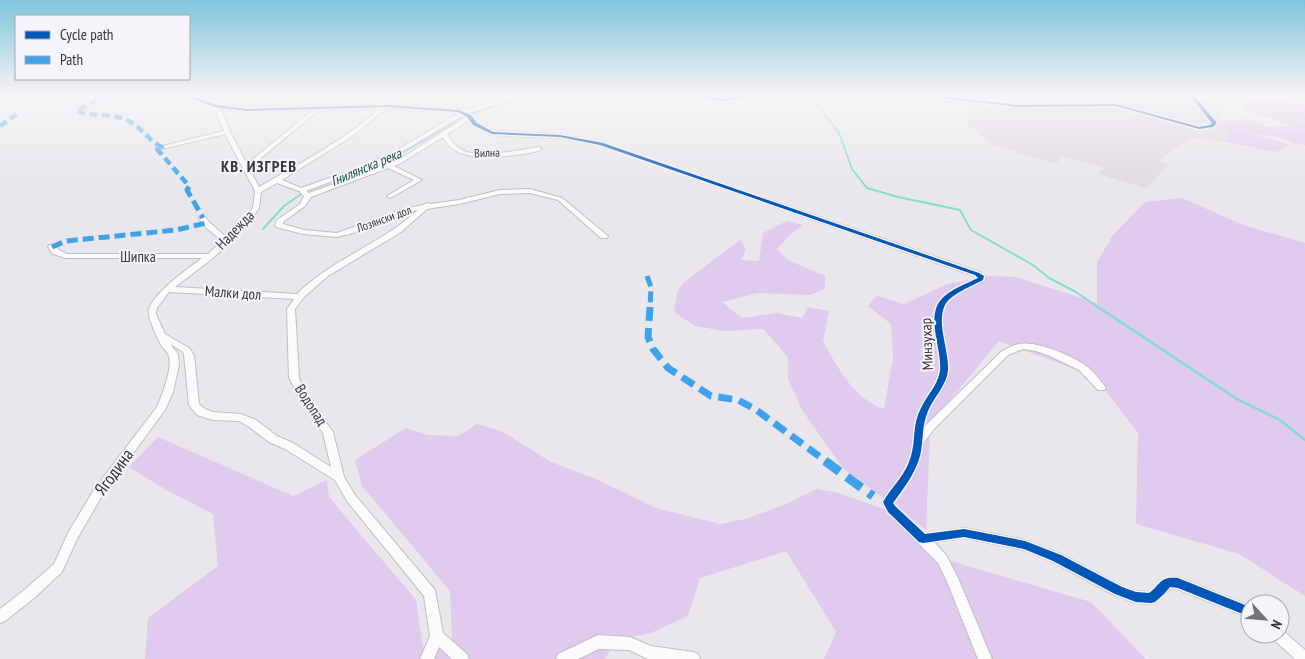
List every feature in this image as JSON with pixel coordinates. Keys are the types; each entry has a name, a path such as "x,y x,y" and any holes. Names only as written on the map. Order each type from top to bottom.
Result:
{"street":[{"name":"Надежда","path":"153,308 167,289 210,256 256,208 258,190 224,125"},
{"path":"246,168 298,125"},
{"path":"258,190 351,135 364,125"},
{"name":"Лозянски дол","path":"304,192 384,159 449,125"},
{"name":"Лозянски дол","path":"304,192 389,166 409,157 445,135 456,125"},
{"name":"Минзухар","path":"477,125 492,133 560,136 601,144 981,276 981,279 947,297 941,306 938,317 944,370 941,382 925,408 919,423 916,455 910,472 888,502 891,509 924,539"},
{"path":"162,147 227,132"},
{"name":"Вилна","path":"445,135 448,143 467,154 539,149"},
{"name":"Лозянски дол","path":"389,166 420,180 390,196"},
{"path":"276,180 304,192"},
{"name":"Лозянски дол","path":"304,192 303,205 279,220 279,225 303,232 336,235 354,230 390,215 427,205 459,202 515,190 530,191 560,199 604,236"},
{"name":"Водопад","path":"427,205 397,230 320,279 300,297 291,309 294,378 305,401 328,432 338,476 351,498 430,594 437,636"},
{"path":"203,218 226,241"},
{"name":"Шипка","path":"52,247 56,252 66,256 210,256"},
{"name":"Малки дол","path":"167,289 300,297"},
{"name":"Ягодина","path":"0,617 28,596 58,568 72,537 99,491 161,408 168,392 174,365 173,354 161,335 152,314 153,308"},
{"path":"161,335 186,350 189,355 194,405 202,412 213,416 241,418 252,423 272,439 289,446 338,476"},
{"path":"917,444 930,426 1005,353 1013,348 1027,347 1070,362 1082,368 1101,388"},
{"path":"924,539 964,533 1016,543 1056,558 1119,591 1136,597 1151,598 1168,582 1178,583 1240,608"},
{"path":"924,539 942,559 954,582 985,659"},
{"path":"427,659 437,636 462,659"},
{"path":"563,659 598,642 630,644 650,653 693,659"},
{"path":"1289,644 1305,659"}],"shaded area":[{"path":"969,125 1220,125 1218,127 1229,131 1226,142 1193,138 1175,148 1159,161 1169,164 1146,188 1098,174 1104,168 1063,156 1056,164 993,145"},
{"path":"1220,125 1293,127 1288,125 1305,125 1305,145 1296,144 1279,137 1253,134 1290,145 1276,152 1226,142 1229,131 1217,128"},
{"path":"1182,198 1243,225 1305,243 1305,596 1239,554 1136,524 1138,433 1094,376 999,341 940,412 930,436 926,530 843,468 802,410 788,379 788,357 763,329 724,331 695,326 674,312 677,293 683,283 740,240 746,249 741,260 759,261 763,233 787,221 803,225 792,233 777,249 788,260 825,276 825,289 810,295 757,293 722,302 742,318 777,313 802,318 808,307 829,311 823,341 828,351 841,372 856,390 874,405 884,409 893,358 891,324 868,306 877,296 904,304 948,284 989,276 1016,277 1097,303 1097,262 1113,235 1145,202"},
{"path":"477,424 501,431 551,462 594,478 656,508 720,524 745,519 784,505 817,489 839,493 897,514 925,532 947,560 1091,602 1146,659 824,659 836,632 786,551 700,578 688,616 651,633 616,640 605,659 145,659 148,618 218,566 213,514 168,491 129,467 158,437 293,496 327,480 329,497 416,600 424,653 452,642 450,591 362,486 355,460 406,428 428,435 458,436"}],"waterway":[{"name":"Гнилянска река","path":"333,181 386,162 451,125"},
{"path":"833,125 839,133 852,169 867,188 898,197 960,210 971,230 1033,265 1049,278 1076,292 1099,308"},
{"name":"Гнилянска река","path":"263,229 284,206 304,192"},
{"path":"1098,307 1237,399 1280,420 1305,440"}],"marked path":[{"path":"135,125 152,142 162,147 157,149 189,186 187,190 203,218"},
{"path":"52,247 66,241 176,230 206,223"},
{"path":"647,276 651,287 648,337 653,349 668,368 711,396 738,400 755,409 873,496"}],"cycle path":[{"path":"476,125 492,133 560,136 601,144 981,276 981,279 947,297 941,306 938,317 944,370 941,382 925,408 919,423 916,455 910,472 888,502 891,509 923,539 964,533 1025,545 1057,558 1119,591 1136,597 1151,598 1168,582 1178,583 1240,608"},
{"path":"1187,125 1199,128 1213,125"}],"district":[{"name":"КВ. ИЗГРЕВ","path":"259,166"}]}
